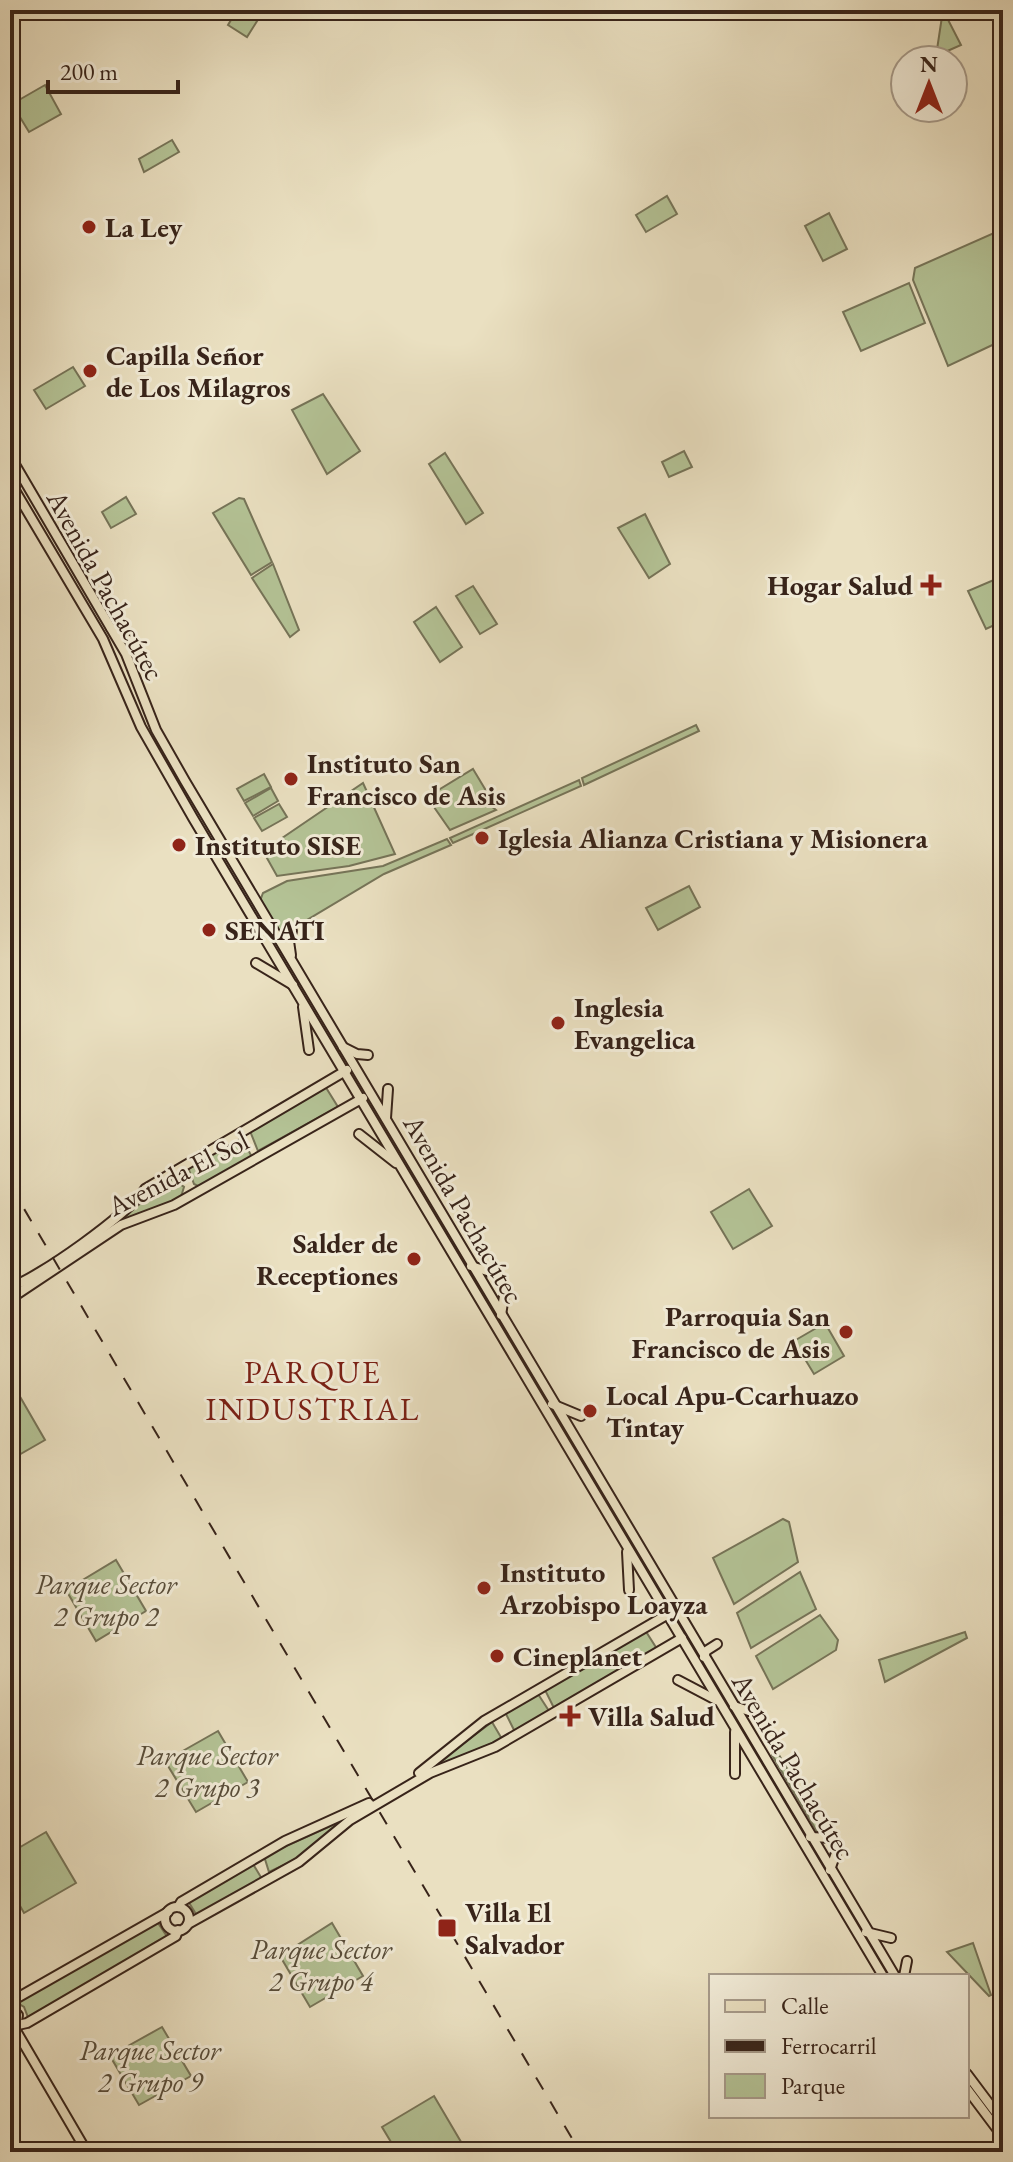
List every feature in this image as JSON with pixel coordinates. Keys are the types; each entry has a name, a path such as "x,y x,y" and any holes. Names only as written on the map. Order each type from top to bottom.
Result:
{"main road":[{"name":"Avenida Pachacútec","path":"10,456 135,674 156,730 471,1266 627,1548 831,1894 882,1974"},
{"name":"Avenida Pachacútec","path":"10,482 122,676 141,727 193,818 401,1167 501,1323"},
{"path":"29,513 39,508"},
{"path":"92,621 100,622 104,617"},
{"path":"109,627 137,646"},
{"path":"193,818 196,812 204,812"},
{"path":"292,931 289,941 296,967"},
{"path":"256,963 293,985"},
{"path":"300,995 309,1050"},
{"path":"340,1043 352,1052 368,1055"},
{"name":"Avenida El Sol","path":"10,1287 118,1218 138,1202 145,1189 354,1066"},
{"path":"388,1089 384,1103 388,1122"},
{"name":"Avenida El Sol","path":"10,1299 121,1225 174,1205 371,1094"},
{"path":"359,1134 401,1167"},
{"path":"471,1266 497,1274"},
{"path":"501,1323 505,1290"},
{"name":"Avenida Pachacútec","path":"537,1387 552,1404 894,1974"},
{"path":"552,1404 581,1416"},
{"path":"627,1548 629,1590"},
{"path":"84,2152 13,2029 18,2015 10,2005 285,1841 348,1815 427,1769 484,1721 676,1609"},
{"path":"13,2029 176,1936 178,1930 188,1924 299,1862 350,1820 430,1773 495,1747 690,1634"},
{"path":"704,1657 706,1651 717,1644"},
{"path":"678,1680 718,1701"},
{"path":"732,1706 749,1711 755,1708"},
{"path":"735,1731 735,1774"},
{"path":"810,1837 832,1838"},
{"path":"830,1871 837,1850"},
{"path":"831,1894 840,1889"},
{"path":"178,1907 188,1913 188,1924"},
{"path":"168,1912 168,1925 178,1930"},
{"path":"866,1932 891,1938"},
{"path":"904,1974 907,1961"},
{"path":"969,2077 1003,2122"},
{"path":"969,2092 1003,2137"}],"green space":[{"path":"237,10 247,10 259,18 247,37 228,25"},
{"path":"943,10 960,44 938,44"},
{"path":"45,85 61,114 29,132 12,104"},
{"path":"172,140 179,152 144,172 139,159"},
{"path":"667,196 677,214 646,232 636,215"},
{"path":"829,213 847,249 823,261 805,226"},
{"path":"1003,229 1003,340 948,366 913,280 915,268"},
{"path":"909,283 925,323 861,351 843,312"},
{"path":"73,367 85,386 46,409 34,390"},
{"path":"323,394 360,451 327,474 292,410"},
{"path":"684,451 692,467 669,477 662,462"},
{"path":"445,453 483,513 466,524 429,464"},
{"path":"126,497 136,514 111,528 102,512"},
{"path":"239,498 244,499 272,562 251,575 213,513"},
{"path":"645,514 670,564 649,578 618,528"},
{"path":"273,564 299,630 290,637 252,578"},
{"path":"1003,576 1003,621 986,629 968,591"},
{"path":"473,586 497,624 480,634 456,596"},
{"path":"436,607 462,647 440,662 414,622"},
{"path":"696,725 699,731 584,785 582,778"},
{"path":"473,769 491,799 490,805 496,810 450,830 427,797"},
{"path":"264,774 271,787 244,801 237,789"},
{"path":"579,780 581,786 453,843 450,838"},
{"path":"363,783 395,854 349,866 277,876 263,851"},
{"path":"271,788 278,801 253,816 245,803"},
{"path":"279,804 287,817 262,831 254,818"},
{"path":"447,839 451,845 384,874 280,936 260,901 263,893 287,881 383,866"},
{"path":"689,886 700,907 658,930 646,908"},
{"path":"325,1086 338,1107 258,1151 250,1131"},
{"path":"238,1138 243,1140 252,1157 200,1187 194,1184 188,1167"},
{"path":"172,1178 184,1187 180,1200 125,1220 10,1296 10,1290 114,1225"},
{"path":"749,1189 772,1226 733,1249 711,1212"},
{"path":"825,1323 844,1356 814,1374 794,1341"},
{"path":"15,1388 45,1440 10,1460 10,1391"},
{"path":"783,1519 789,1522 798,1562 734,1604 713,1558"},
{"name":"Parque Sector 2 Grupo 2","path":"116,1560 146,1611 96,1641 66,1590"},
{"path":"800,1572 816,1609 751,1648 737,1613"},
{"path":"820,1615 838,1640 836,1650 773,1689 756,1656"},
{"path":"645,1630 657,1649 554,1708 545,1690"},
{"path":"965,1632 967,1638 885,1682 879,1660"},
{"path":"538,1694 549,1711 515,1732 505,1712"},
{"path":"492,1722 502,1739 424,1773"},
{"name":"Parque Sector 2 Grupo 3","path":"218,1731 248,1782 196,1812 165,1761"},
{"path":"776,1750 826,1834 819,1835 772,1755"},
{"path":"346,1819 307,1854 269,1872 264,1856"},
{"path":"46,1832 76,1883 24,1913 10,1888 10,1853"},
{"path":"253,1864 262,1879 199,1919 188,1901"},
{"path":"156,1920 168,1938 29,2020 24,2007 16,2002"},
{"name":"Parque Sector 2 Grupo 4","path":"332,1923 363,1976 310,2007 280,1956"},
{"path":"973,1943 991,1995 989,1996 947,1952"},
{"name":"Parque Sector 2 Grupo 9","path":"162,2027 191,2076 139,2105 110,2056"},
{"path":"434,2096 464,2147 456,2152 397,2152 382,2127"}],"railway":[{"path":"10,1185 580,2152"}],"place":[{"name":"La Ley","path":"89,227"},
{"name":"Capilla Señor de Los Milagros","path":"90,371"},
{"name":"Hogar Salud","path":"931,585"},
{"name":"Instituto San Francisco de Asis","path":"291,779"},
{"name":"Iglesia Alianza Cristiana y Misionera","path":"482,838"},
{"name":"Instituto SISE","path":"179,845"},
{"name":"SENATI","path":"209,930"},
{"name":"Inglesia Evangelica","path":"558,1023"},
{"name":"Salder de Receptiones","path":"414,1259"},
{"name":"Parroquia San Francisco de Asis","path":"846,1332"},
{"name":"Local Apu-Ccarhuazo Tintay","path":"590,1411"},
{"name":"Instituto Arzobispo Loayza","path":"484,1588"},
{"name":"Cineplanet","path":"497,1656"},
{"name":"Villa Salud","path":"570,1716"},
{"name":"Villa El Salvador","path":"447,1928"}],"district":[{"name":"PARQUE INDUSTRIAL","path":"313,1390"}]}
